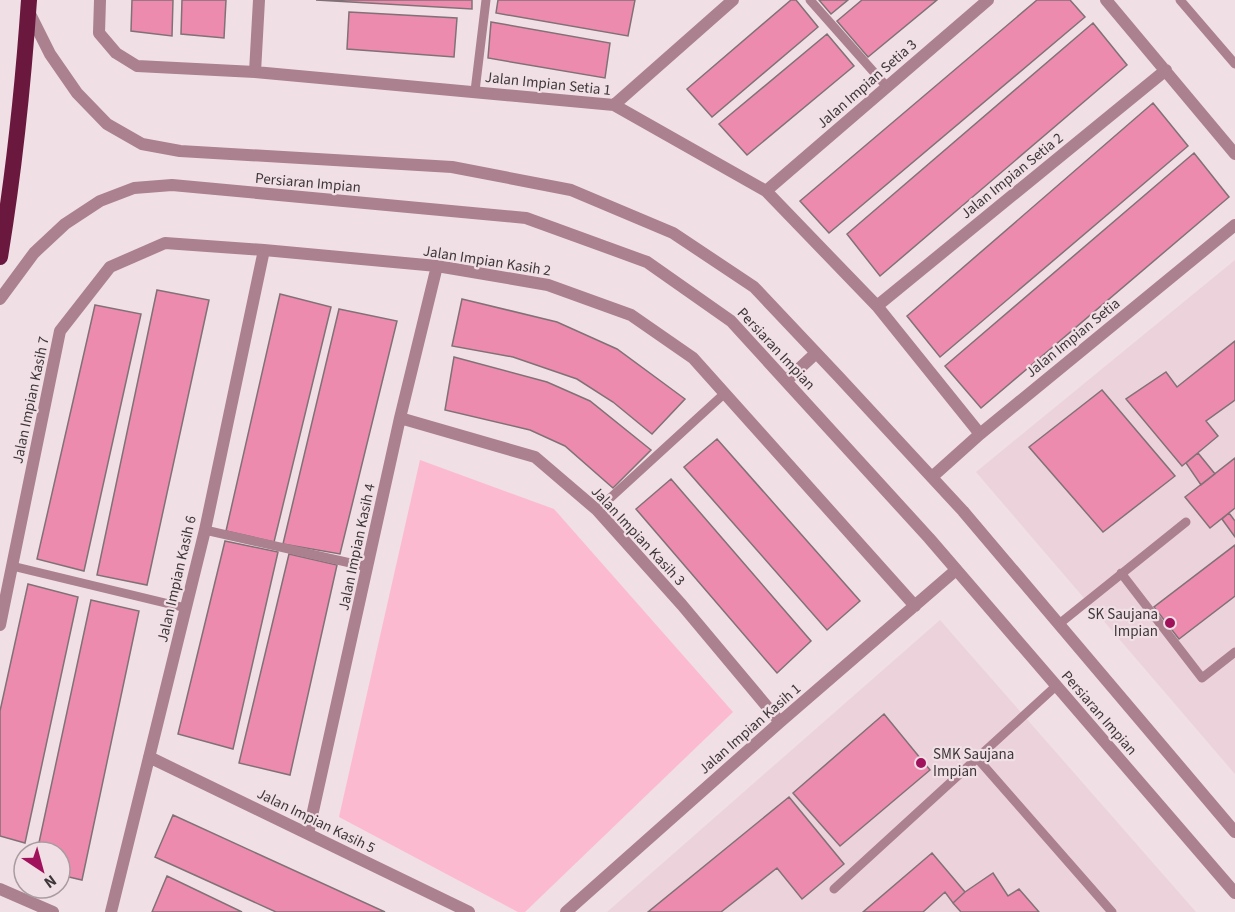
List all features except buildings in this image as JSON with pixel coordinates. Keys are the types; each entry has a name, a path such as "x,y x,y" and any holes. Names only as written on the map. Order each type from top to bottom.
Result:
{"highway":[{"path":"0,257 14,171 29,5"}],"street":[{"name":"Jalan Impian Setia 1","path":"100,0 99,33 116,53 137,66 255,72 614,105 766,191 877,306 980,434"},
{"path":"255,72 259,0"},
{"name":"Jalan Impian Setia 3","path":"766,191 988,0"},
{"path":"1106,0 1235,154"},
{"path":"614,105 729,1"},
{"name":"Persiaran Impian","path":"29,5 50,54 77,93 106,124 142,144 180,151 452,166 571,190 673,233 754,287 932,477 1235,832"},
{"name":"Jalan Impian Setia 2","path":"877,306 1166,70"},
{"name":"Persiaran Impian","path":"0,299 34,253 64,224 100,201 134,188 172,185 526,218 647,262 731,321 956,570 1235,894"},
{"name":"Jalan Impian Setia","path":"932,477 980,434 1235,225"},
{"name":"Jalan Impian Kasih 2","path":"110,267 165,243 264,250 437,266 548,285 631,315 693,358 915,606"},
{"name":"Jalan Impian Kasih 6","path":"111,912 205,530 264,250"},
{"name":"Jalan Impian Kasih 4","path":"308,834 400,418 437,266"},
{"name":"Jalan Impian Kasih 7","path":"0,625 60,331 110,267"},
{"path":"786,381 816,353"},
{"name":"Jalan Impian Kasih 3","path":"400,418 535,457 597,510 682,605 780,722"},
{"name":"Jalan Impian Kasih 1","path":"566,912 956,570"},
{"name":"Jalan Impian Kasih 5","path":"149,757 469,912"},
{"path":"0,889 53,912"}],"lane":[{"path":"475,91 486,0"},
{"path":"810,0 887,87"},
{"path":"1180,0 1235,64"},
{"path":"597,510 725,393"},
{"path":"1059,624 1186,522"},
{"path":"205,530 368,567"},
{"path":"12,566 186,608"},
{"path":"1121,573 1202,678 1235,652"},
{"path":"834,889 1056,686"},
{"path":"977,758 1112,912"}],"shaded area":[{"name":"SK Saujana Impian","path":"1235,260 1235,774 976,472"},
{"path":"420,460 554,509 733,712 525,912 518,912 339,817"},
{"name":"SMK Saujana Impian","path":"940,620 1196,912 607,912"}],"place":[{"name":"SK Saujana Impian","path":"1170,623"},
{"name":"SMK Saujana Impian","path":"921,763"}]}
